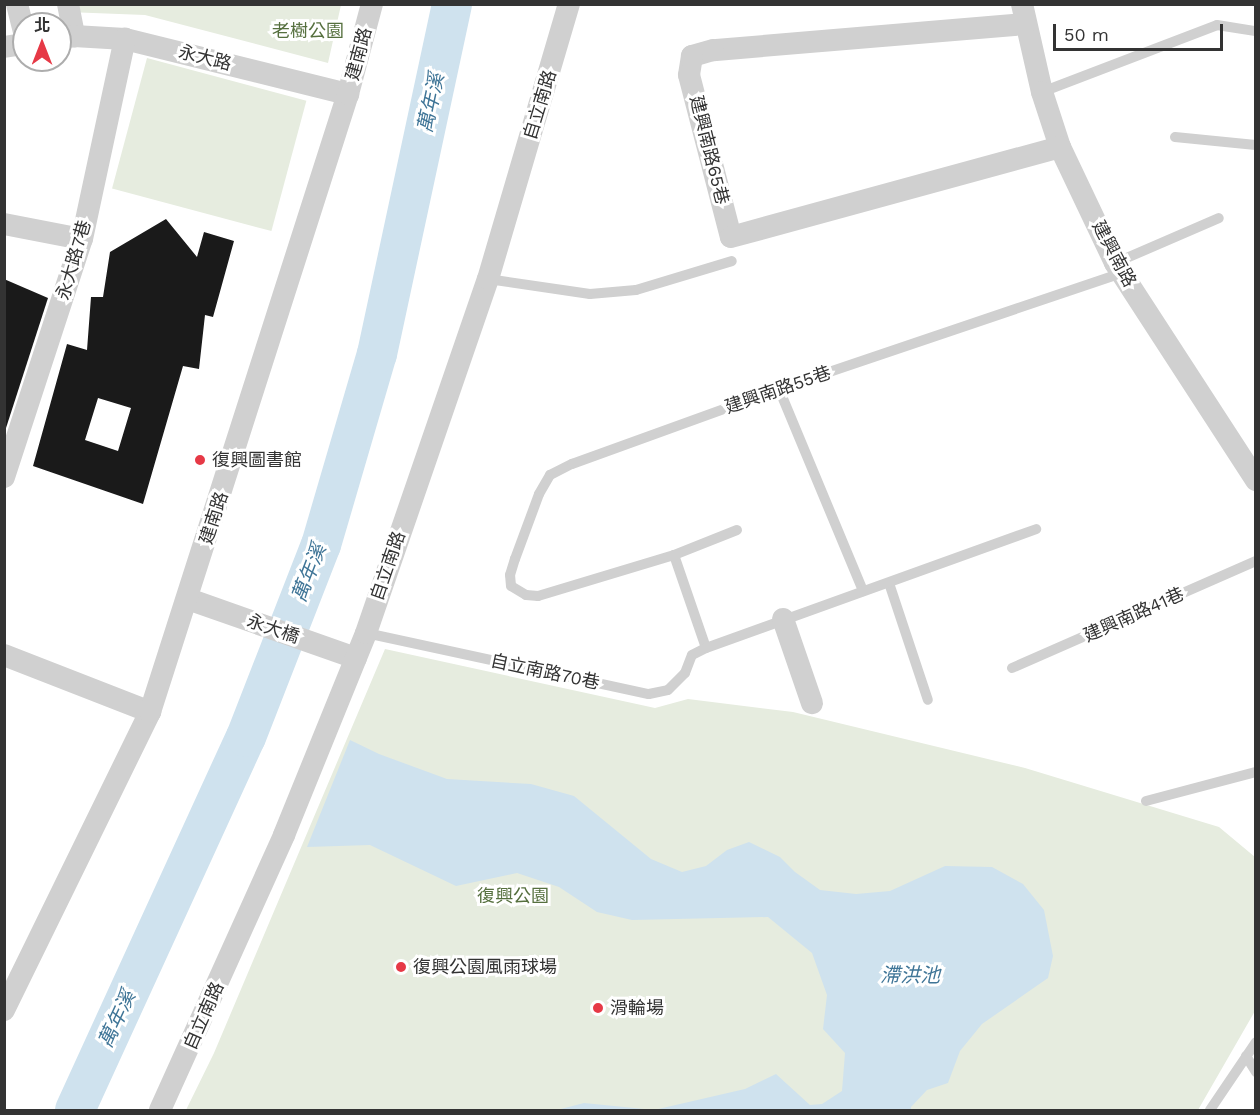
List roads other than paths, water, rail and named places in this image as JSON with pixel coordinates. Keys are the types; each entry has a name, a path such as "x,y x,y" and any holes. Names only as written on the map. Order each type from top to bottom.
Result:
{"street":[{"name":"建南路","path":"4,1010 150,712 189,600 348,94 372,4"},
{"name":"自立南路","path":"160,1110 285,835 366,633 488,279 569,4"},
{"name":"建興南路","path":"1024,14 1042,92 1060,147 1119,268 1256,480"},
{"name":"建興南路65巷","path":"1024,14 713,50 692,56 689,75 731,237 1060,147"},
{"name":"永大路","path":"72,37 125,39 348,94"},
{"name":"永大路7巷","path":"4,477 82,239 125,39"},
{"path":"4,224 82,239"},
{"name":"永大橋","path":"189,600 356,658"},
{"path":"783,619 813,703"},
{"path":"4,655 150,712"}],"lane":[{"path":"1042,92 1217,25 1256,31"},
{"path":"1175,137 1256,145"},
{"name":"建興南路55巷","path":"674,555 538,596 526,596 511,586 510,575 515,560 539,494 550,475 572,464 1119,268 1219,218"},
{"path":"488,279 590,294 636,290 732,261"},
{"path":"779,389 863,591"},
{"name":"自立南路70巷","path":"366,633 649,694 668,690 685,673 693,655 706,648 1036,529"},
{"path":"706,648 674,555 737,530"},
{"name":"建興南路41巷","path":"1012,668 1256,561"},
{"path":"889,583 928,700"},
{"path":"1146,801 1256,772"},
{"path":"1210,1110 1256,1042"},
{"path":"1246,1056 1256,1071"}],"water":[{"name":"滯洪池","path":"350,740 379,754 447,779 531,784 574,796 651,859 682,872 706,866 727,850 749,842 780,857 795,872 820,890 856,894 890,891 945,866 992,867 1023,884 1044,910 1053,956 1048,978 982,1024 960,1051 948,1083 927,1090 911,1107 911,1110 654,1110 745,1089 776,1074 810,1105 822,1104 842,1091 845,1053 823,1029 827,995 812,953 768,917 632,920 597,912 559,887 517,873 456,886 370,845 307,847"},
{"path":"584,1103 654,1110 557,1110"}],"waterway":[{"name":"萬年溪","path":"75,1110 246,737 321,545 377,354 452,4"}],"place":[{"name":"復興圖書館","path":"200,460"},
{"name":"復興公園風雨球場","path":"401,967"},
{"name":"滑輪場","path":"598,1008"}],"park label":[{"name":"老樹公園","path":"308,31"},
{"name":"復興公園","path":"513,896"}]}
